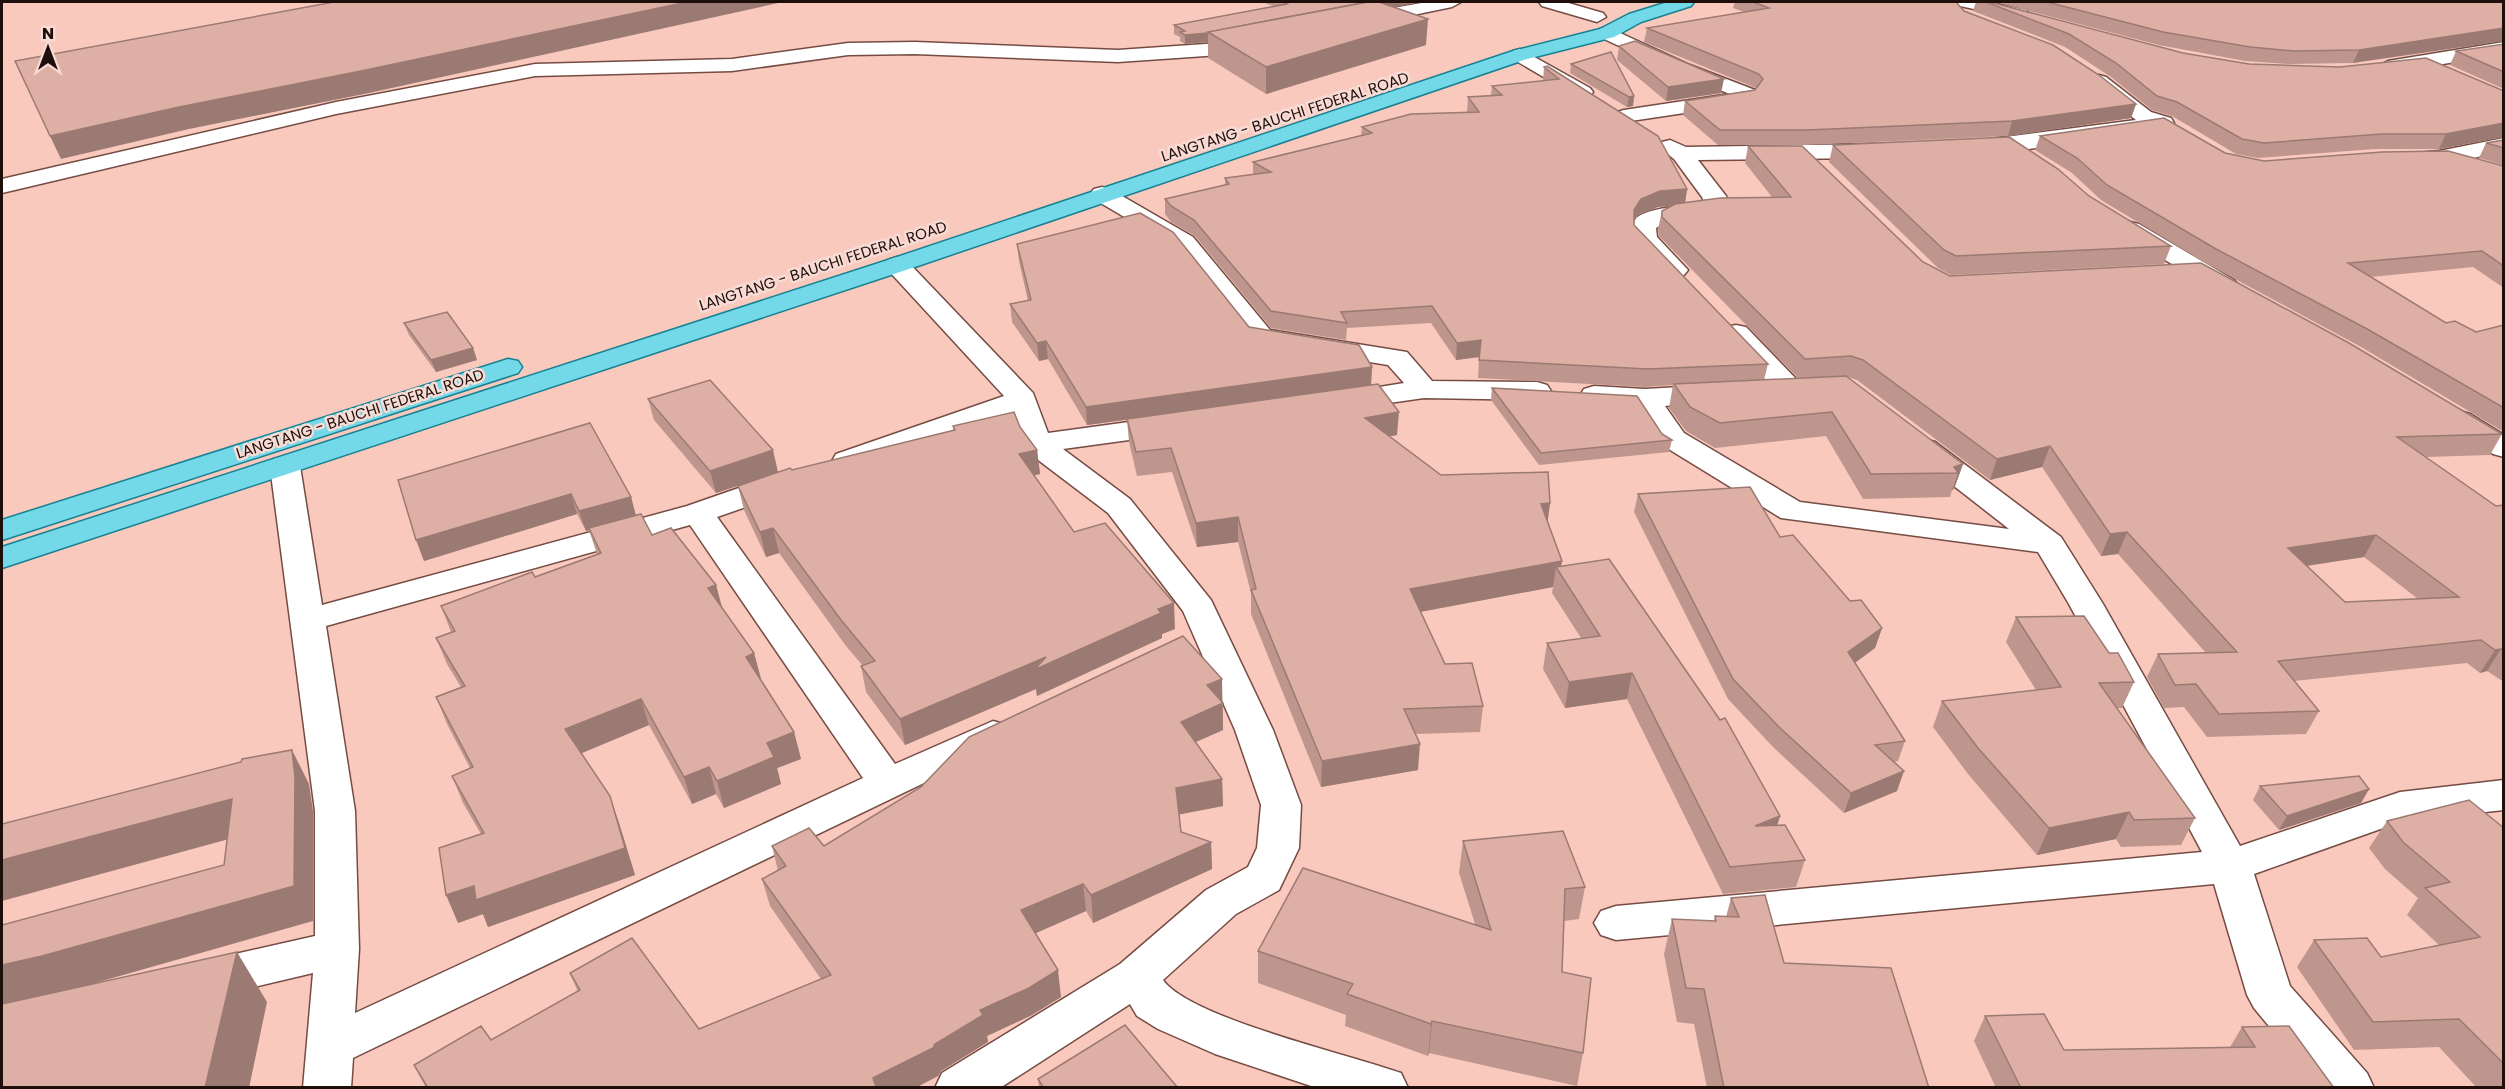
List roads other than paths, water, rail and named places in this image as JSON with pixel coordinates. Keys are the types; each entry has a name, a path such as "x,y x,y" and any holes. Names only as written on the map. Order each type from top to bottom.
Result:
{"main road":[{"name":"LANGTANG - BAUCHI FEDERAL ROAD","path":"2,530 1602,25 1644,2"},
{"path":"2,558 897,265 1520,55 1602,25 1635,18 1686,2"}],"street":[{"path":"1343,24 1452,2"},
{"path":"1548,2 1602,25 1683,69 1748,94 1745,98 1624,116"},
{"path":"1954,2 1967,18 1997,30"},
{"path":"1966,2 2039,19"},
{"path":"2,186 336,108 535,70 732,65 848,49 1162,54 1220,49 1265,40"},
{"path":"2367,69 2422,63 2457,54 2504,48"},
{"path":"1520,55 1624,116 1682,154 1714,196 1716,205 1704,211 1666,213 1644,225 1645,239 1694,289"},
{"path":"2422,63 2453,76"},
{"path":"1952,148 2008,145 2172,128 2144,116 2084,71"},
{"path":"2398,158 2439,158 2504,144"},
{"path":"2008,145 2035,162"},
{"path":"1682,154 1805,154 1895,150"},
{"path":"1805,154 1828,177"},
{"path":"2439,158 2483,168"},
{"path":"1102,194 1184,242 1261,337 1397,358 1424,389"},
{"path":"2111,218 2199,272 2250,299"},
{"path":"897,265 1023,399 1036,444 1119,506 1199,608 1194,640 1254,730 1281,805 1278,848 1264,878 1221,902 1136,977 958,1088"},
{"path":"2154,274 2199,272"},
{"path":"1718,314 1791,390"},
{"path":"1318,404 1424,389 1496,389 1645,398 1821,388"},
{"path":"1645,398 1673,439 1792,511 2049,544"},
{"path":"307,620 698,513 1023,399"},
{"path":"2440,408 2504,448"},
{"path":"1036,444 1200,421"},
{"path":"1901,431 2049,544 2086,604 2230,866 2270,995 2350,1088"},
{"path":"285,466 335,811 337,949 327,1088"},
{"path":"698,513 888,784"},
{"path":"330,1047 1027,718"},
{"path":"1616,922 2230,866 2400,807 2504,795"},
{"path":"163,990 337,949"},
{"path":"1136,977 1153,1002 1174,1015 1232,1040 1354,1084"}]}
